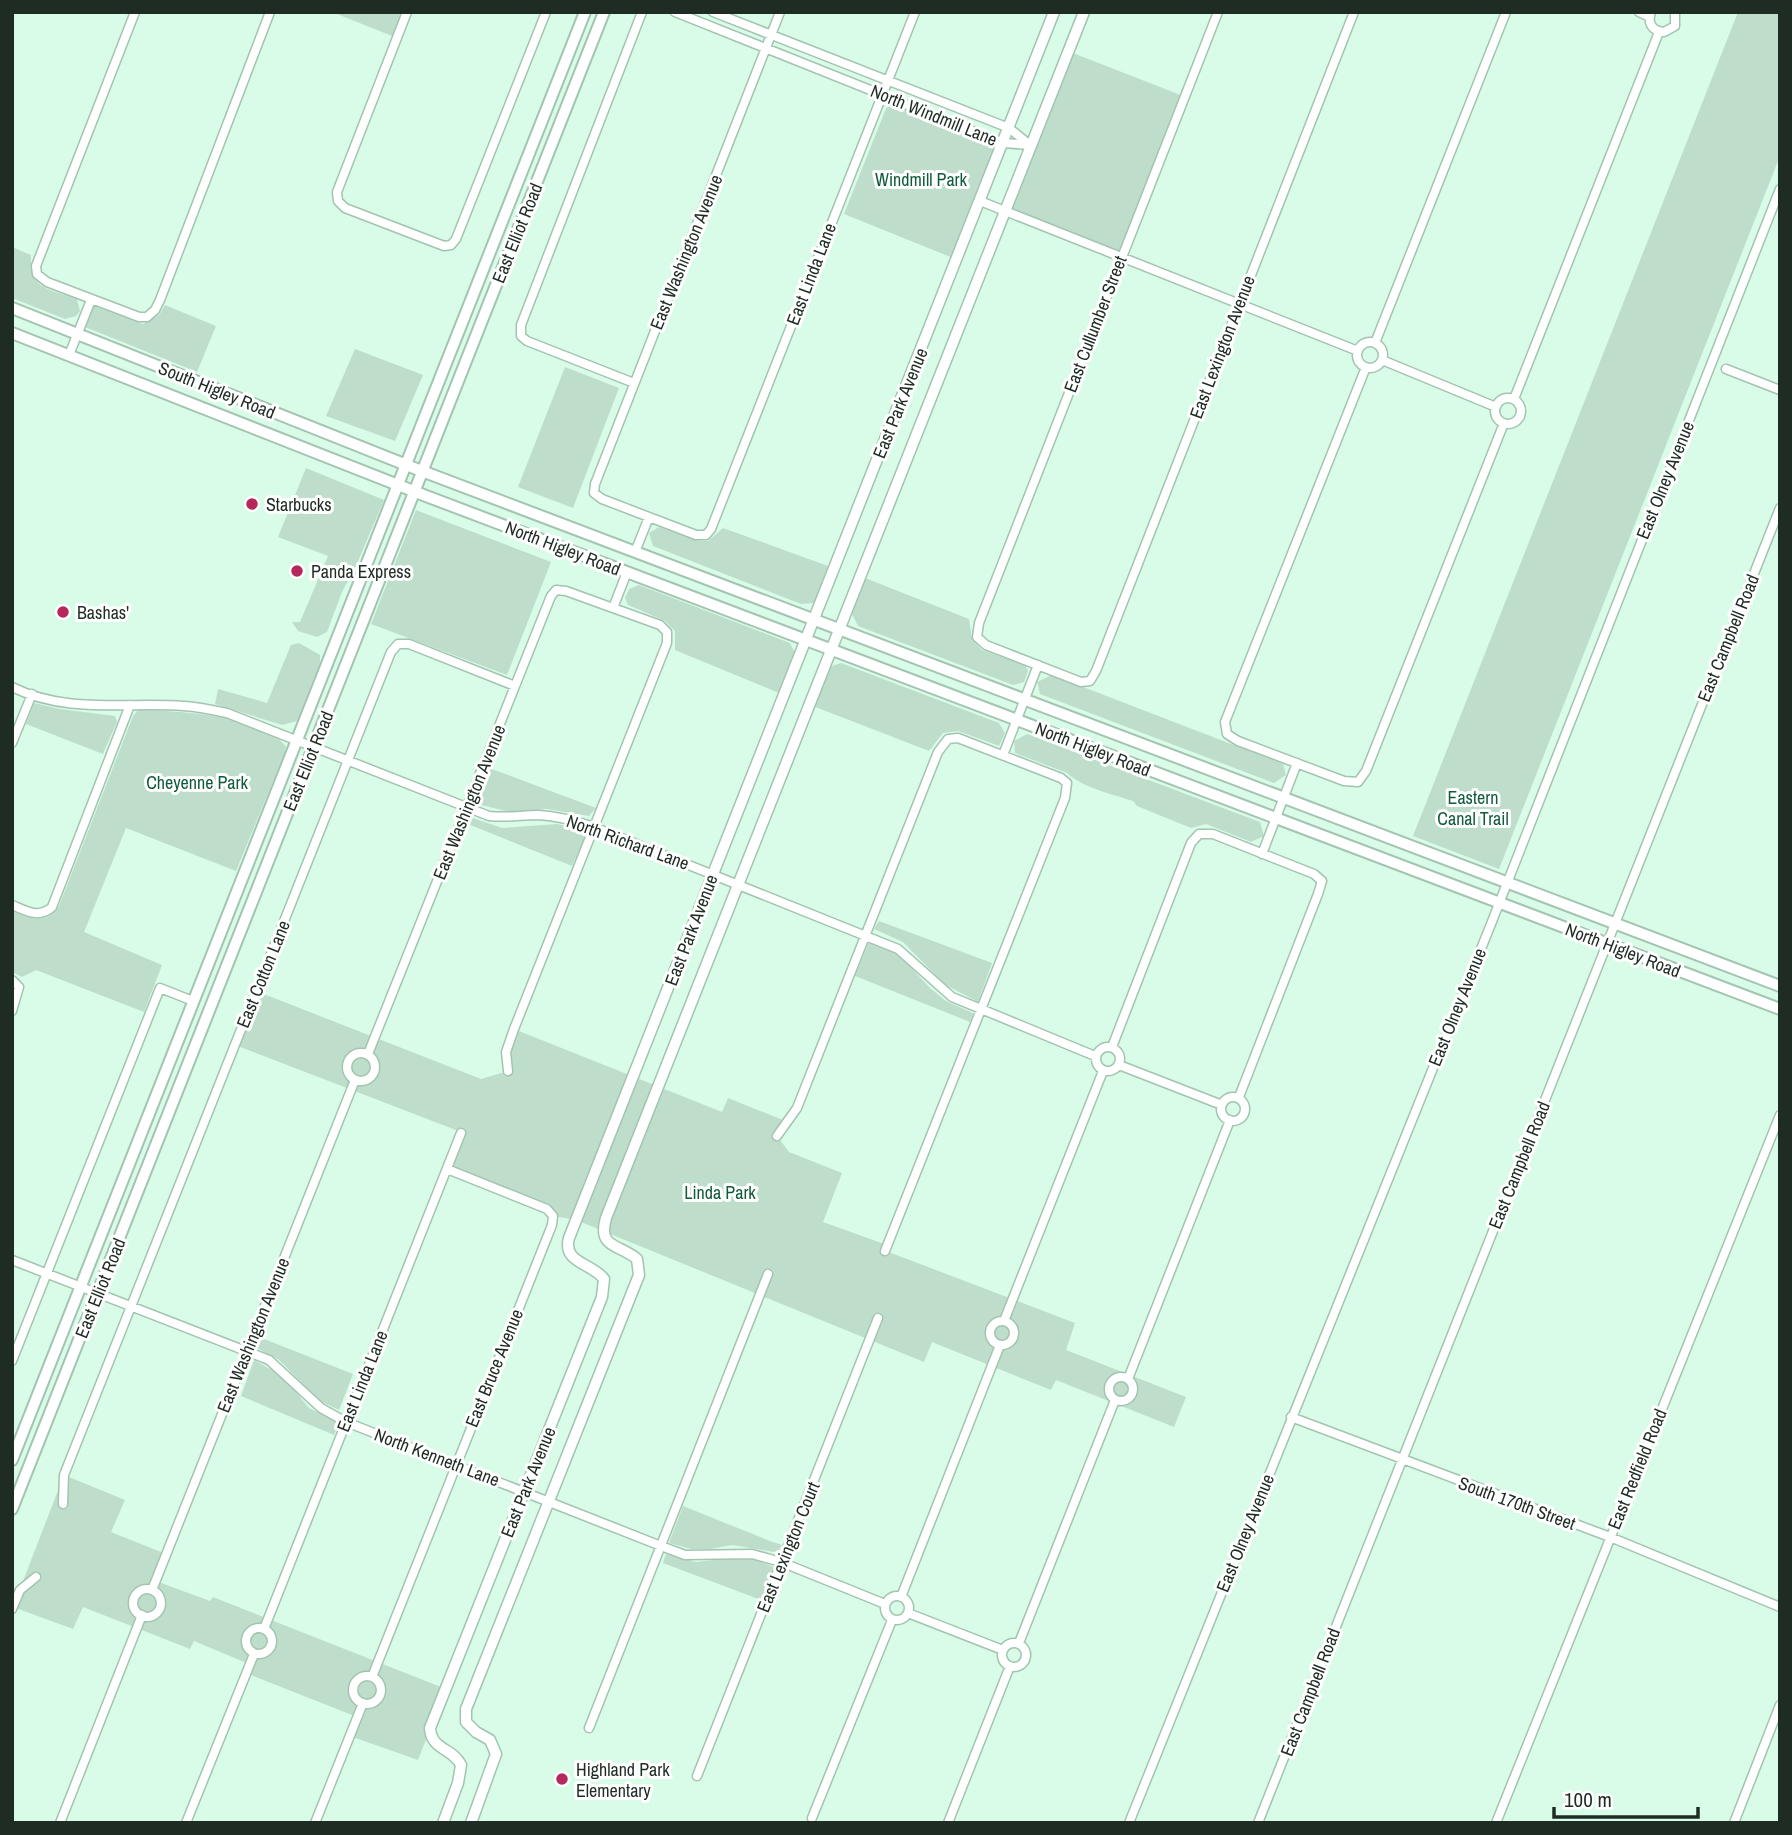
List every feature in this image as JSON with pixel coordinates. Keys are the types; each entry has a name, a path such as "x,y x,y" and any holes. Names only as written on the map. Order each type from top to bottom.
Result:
{"main road":[{"name":"East Elliot Road","path":"12,1460 89,1290 314,746 406,488 406,465 585,12"},
{"name":"East Elliot Road","path":"12,1509 193,1001 298,740 406,488 422,471 604,12"},
{"name":"South Higley Road","path":"12,308 422,471"},
{"name":"South Higley Road","path":"12,333 406,488"},
{"name":"North Higley Road","path":"422,471 1780,986"},
{"name":"North Higley Road","path":"406,488 1780,1009"}],"street":[{"path":"135,12 38,259 37,274 47,282 139,317 147,317 155,310 160,300 270,12"},
{"path":"407,12 337,191 338,201 345,208 444,246 451,245 456,239 546,12"},
{"path":"634,383 527,341 521,336 521,325 642,12"},
{"name":"North Windmill Lane","path":"675,12 1003,143 1030,145"},
{"name":"North Windmill Lane","path":"713,12 1009,128 1030,145"},
{"name":"East Washington Avenue","path":"649,517 602,499 594,493 595,484 780,12"},
{"name":"East Linda Lane","path":"649,517 696,535 706,536 711,529 915,12"},
{"name":"East Park Avenue","path":"443,1823 458,1783 461,1765 452,1753 436,1745 430,1738 430,1728 604,1286 604,1279 598,1272 571,1256 568,1251 569,1238 1054,12"},
{"name":"East Park Avenue","path":"471,1823 496,1754 490,1740 466,1722 466,1709 639,1275 637,1259 607,1242 603,1232 606,1218 1084,12"},
{"name":"East Cullumber Street","path":"1038,665 986,645 978,637 979,623 1218,12"},
{"name":"East Lexington Avenue","path":"1038,665 1081,682 1090,681 1096,671 1354,12"},
{"path":"1375,343 1506,12"},
{"path":"1639,12 1650,14 1651,26 1659,32 1668,32 1675,26 1675,12"},
{"path":"1514,399 1659,32"},
{"name":"East Olney Avenue","path":"1129,1823 1498,904 1780,189"},
{"path":"980,201 1358,351"},
{"path":"69,355 91,300"},
{"path":"1367,343 1375,343 1383,352 1382,360 1373,368 1366,367 1358,359 1358,351 1367,343"},
{"path":"1382,360 1496,407"},
{"path":"1366,367 1225,722 1227,734 1297,763 1344,781 1358,782 1366,771 1504,423"},
{"path":"1726,369 1780,390"},
{"path":"1503,399 1514,399 1520,405 1519,418 1513,423 1504,423 1497,418 1496,407 1503,399"},
{"name":"East Campbell Road","path":"1258,1823 1780,508"},
{"path":"635,552 649,517"},
{"path":"508,1071 506,1052 514,1029 667,643 667,632 660,625 613,608 627,572"},
{"name":"East Washington Avenue","path":"368,1054 551,596 556,590 566,591 613,608"},
{"name":"East Cotton Lane","path":"63,1504 64,1475 391,652 398,644 409,644 515,686"},
{"path":"1003,755 1038,665"},
{"name":"North Richard Lane","path":"12,687 32,694 91,706 185,706 227,713 489,816 509,818 538,815 566,818 594,827 866,934 898,949 952,998 1095,1056"},
{"path":"12,743 32,694"},
{"path":"12,905 35,915 45,913 52,907 130,705"},
{"path":"777,1136 797,1108 938,752 948,739 958,738 1061,778 1067,783 1065,798 886,1251"},
{"path":"1262,854 1297,763"},
{"path":"1112,1047 1191,843 1199,834 1213,834 1314,874 1322,881 1239,1097"},
{"path":"12,980 19,987 12,1011"},
{"path":"12,1361 160,988 193,1001"},
{"path":"1112,1047 1119,1054 1119,1065 1112,1071 1103,1071 1096,1064 1095,1056 1102,1048 1112,1047"},
{"name":"East Washington Avenue","path":"356,1054 368,1054 375,1062 375,1071 368,1080 355,1080 348,1073 349,1060 356,1054"},
{"path":"1119,1065 1222,1105"},
{"path":"1004,1321 1103,1071"},
{"name":"East Washington Avenue","path":"152,1590 355,1080"},
{"path":"1229,1097 1239,1097 1245,1105 1245,1113 1239,1120 1230,1120 1222,1113 1222,1105 1229,1097"},
{"name":"East Redfield Road","path":"1496,1823 1780,1115"},
{"path":"1128,1379 1230,1120"},
{"name":"East Linda Lane","path":"264,1629 461,1133"},
{"name":"East Bruce Avenue","path":"372,1677 552,1225 553,1216 548,1209 447,1169"},
{"name":"North Kenneth Lane","path":"12,1260 269,1360 321,1408 346,1422 549,1502 685,1555 752,1554 781,1562 885,1604"},
{"path":"589,1728 768,1274"},
{"name":"East Lexington Court","path":"697,1776 878,1318"},
{"path":"1004,1321 1012,1326 1015,1335 1010,1343 1000,1345 992,1341 990,1330 995,1323 1004,1321"},
{"path":"901,1597 1000,1345"},
{"path":"1117,1377 1128,1379 1133,1387 1130,1398 1124,1401 1115,1400 1110,1394 1110,1383 1117,1377"},
{"path":"1019,1643 1115,1400"},
{"name":"South 170th Street","path":"1291,1417 1610,1537 1780,1607"},
{"path":"12,1609 20,1590 36,1577"},
{"name":"East Washington Avenue","path":"152,1590 160,1599 159,1610 151,1616 142,1615 134,1608 134,1599 140,1591 152,1590"},
{"path":"891,1597 901,1597 908,1604 908,1613 901,1620 891,1620 885,1613 885,1604 891,1597"},
{"path":"908,1613 1003,1650"},
{"name":"East Washington Avenue","path":"60,1823 142,1615"},
{"path":"812,1818 891,1620"},
{"name":"East Linda Lane","path":"254,1629 264,1629 272,1638 271,1648 262,1654 254,1654 247,1647 247,1635 254,1629"},
{"path":"1010,1643 1019,1643 1026,1650 1026,1659 1018,1667 1010,1666 1003,1660 1003,1650 1010,1643"},
{"name":"East Linda Lane","path":"186,1823 254,1654"},
{"path":"948,1823 1010,1666"},
{"name":"East Bruce Avenue","path":"363,1676 372,1677 379,1684 380,1692 373,1702 363,1703 355,1697 353,1686 363,1676"},
{"name":"East Bruce Avenue","path":"315,1823 363,1703"},
{"path":"1734,1823 1780,1705"}],"green space":[{"path":"332,12 407,12 397,38"},
{"name":"Eastern Canal Trail","path":"1738,12 1780,12 1780,156 1499,869 1413,836"},
{"path":"1068,51 1183,96 1121,257 1004,211"},
{"name":"Windmill Park","path":"893,103 992,142 996,147 953,258 844,214 885,111 888,105"},
{"path":"12,247 31,255 31,267 37,282 50,290 77,299 80,311 76,316 65,319 12,298"},
{"path":"165,305 216,326 197,372 85,327 94,306 143,324 159,315"},
{"path":"355,349 423,375 395,441 326,416"},
{"path":"565,367 619,388 573,508 518,487"},
{"path":"306,468 384,500 327,632 317,637 298,631 292,622 300,622 328,556 278,537"},
{"path":"416,510 551,562 507,675 371,624"},
{"path":"659,527 699,541 708,541 723,528 828,566 814,603 801,604 653,546 649,533"},
{"path":"865,578 969,619 972,639 982,650 1025,665 1028,671 1024,682 1013,685 858,626 851,612"},
{"path":"639,585 790,643 796,655 779,693 675,650 675,631 665,621 628,605 625,598 629,589"},
{"path":"299,643 320,655 320,663 297,721 282,725 215,704 218,689 267,703 291,645"},
{"path":"841,663 999,723 1005,733 999,746 958,731 943,733 929,751 813,706 829,667"},
{"path":"1052,675 1283,764 1286,775 1274,783 1040,694 1037,682"},
{"path":"34,703 115,716 117,722 103,754 26,724"},
{"name":"Cheyenne Park","path":"142,710 198,714 240,721 275,736 286,747 236,871 126,828 84,932 162,965 144,1012 36,970 22,977 12,972 12,910 32,918 43,919 59,906 133,716"},
{"path":"1027,734 1260,822 1264,836 1251,842 1206,824 1191,828 1137,806 1133,801 1089,787 1067,773 1015,753 1014,741"},
{"path":"489,768 596,808 589,816 547,809 510,812 477,804"},
{"path":"470,817 502,828 558,824 588,832 572,866 468,824"},
{"path":"879,921 992,963 978,1002 944,984 903,942 874,929"},
{"path":"870,940 887,947 904,960 946,1001 973,1013 970,1022 855,976"},
{"name":"Linda Park","path":"256,991 481,1079 508,1071 506,1052 514,1029 722,1112 728,1098 788,1122 777,1136 789,1152 842,1173 823,1222 887,1245 886,1251 1075,1323 1066,1350 1186,1397 1174,1427 1056,1380 1051,1390 932,1342 924,1362 576,1220 553,1216 447,1169 461,1132 235,1045"},
{"path":"259,1337 353,1374 339,1410 320,1401 279,1360 255,1347"},
{"path":"254,1360 286,1380 309,1408 339,1423 334,1435 241,1396"},
{"path":"64,1475 125,1500 111,1532 166,1554 156,1581 210,1601 213,1597 446,1689 418,1760 350,1736 357,1717 246,1673 249,1664 194,1641 190,1649 83,1607 73,1629 13,1607"},
{"path":"683,1506 782,1545 774,1552 732,1545 691,1549 669,1543"},
{"path":"666,1554 696,1562 753,1559 774,1567 761,1600 663,1563"}],"place":[{"name":"Starbucks","path":"252,504"},
{"name":"Panda Express","path":"297,571"},
{"name":"Bashas'","path":"63,612"},
{"name":"Highland Park Elementary","path":"562,1779"}]}
